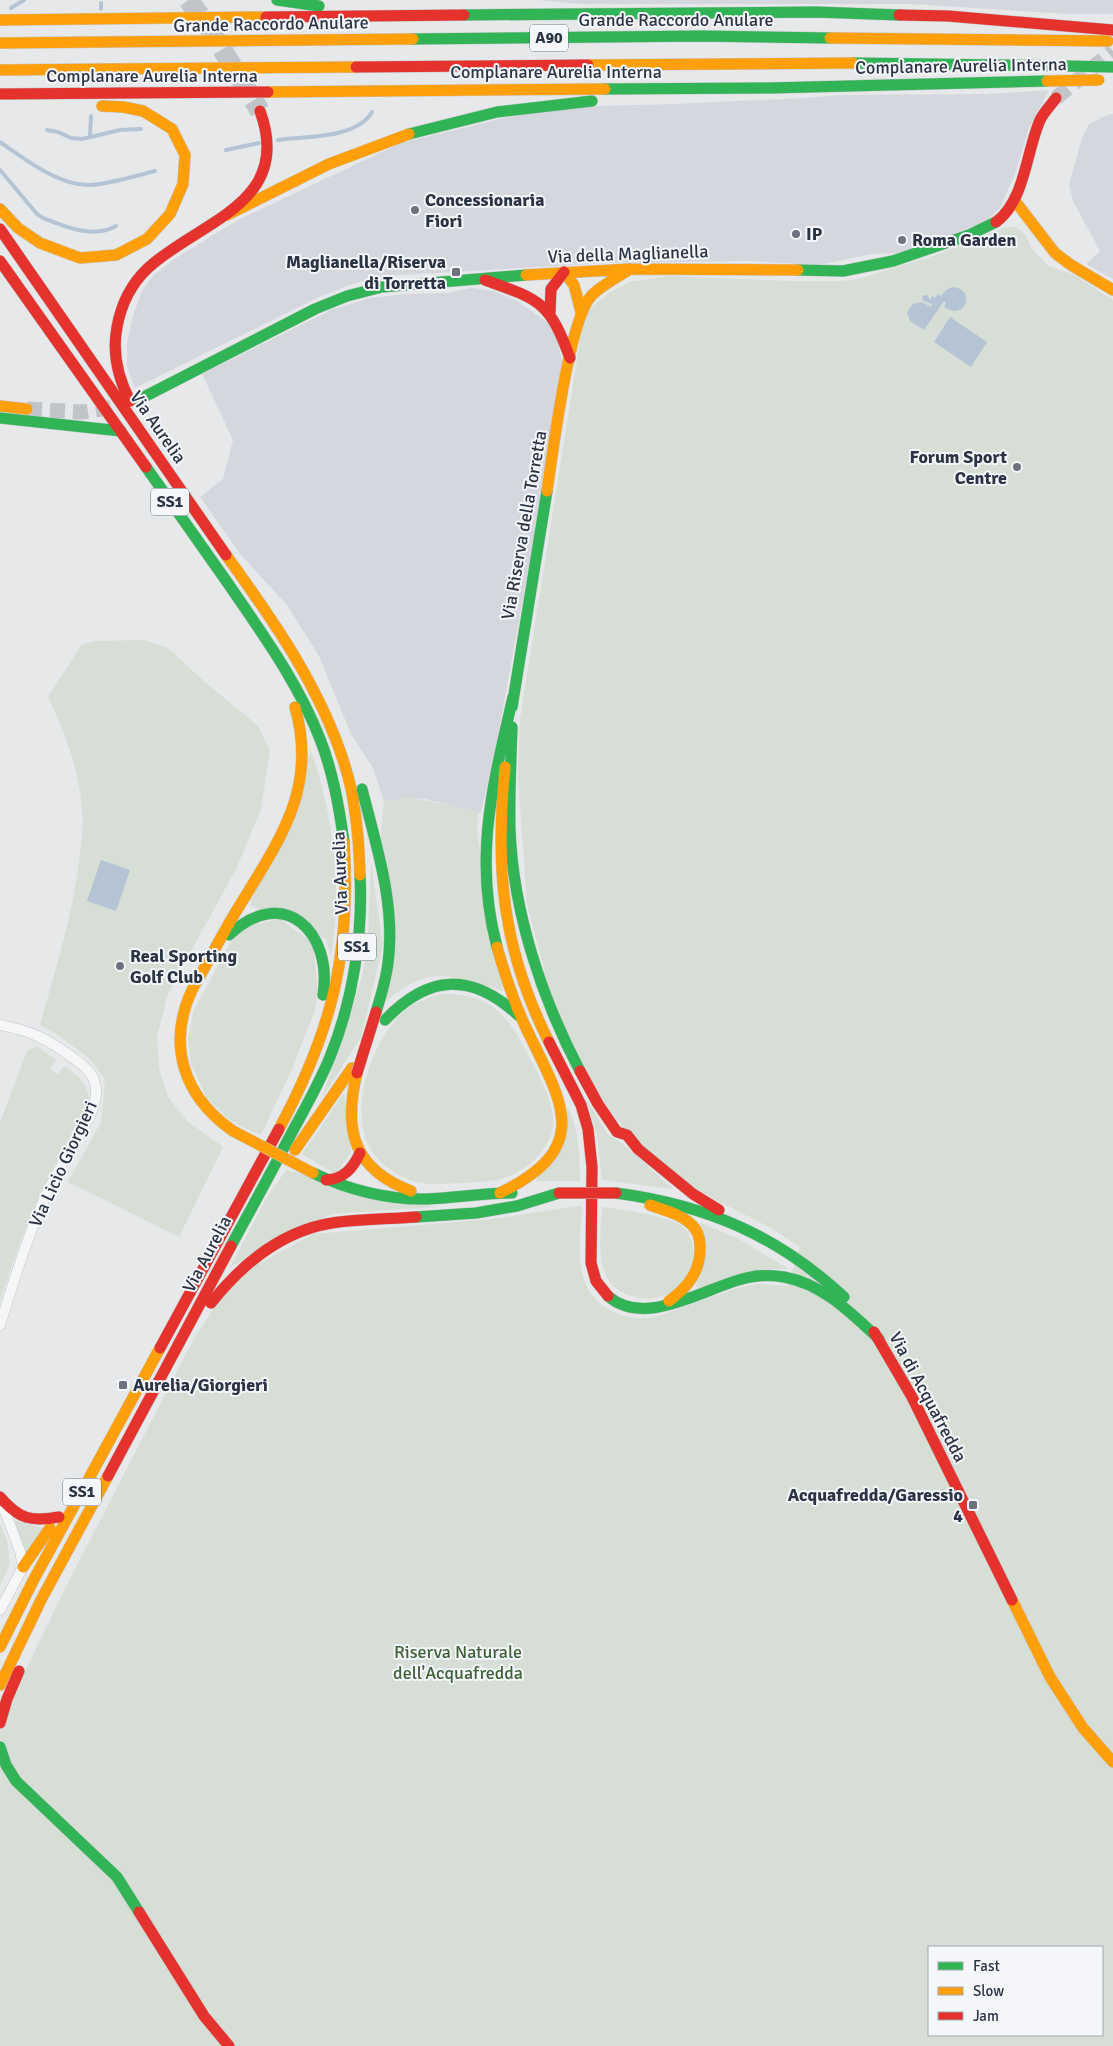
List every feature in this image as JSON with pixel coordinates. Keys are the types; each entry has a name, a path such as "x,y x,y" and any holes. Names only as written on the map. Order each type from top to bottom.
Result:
{"main road":[{"path":"277,0 308,6 350,7 541,6 585,14"},
{"path":"0,20 816,12 989,18 1113,30"},
{"name":"Grande Raccordo Anulare","path":"0,43 701,36 1113,41"},
{"name":"A90","path":"0,70 817,63 1113,67"},
{"name":"Complanare Aurelia Interna","path":"0,94 770,88 1099,80 1113,78"},
{"path":"190,504 174,471 122,387 115,358 116,334 121,309 129,292 148,268 172,250 227,215 286,184 345,157 402,136 451,122 505,110 572,102 700,98 770,88"},
{"name":"Via della Maglianella","path":"138,400 314,309 347,296 395,285 630,269 738,269 821,272 850,270 893,261 983,230 1003,217 1015,201 1041,119 1056,98"},
{"path":"0,104 56,105"},
{"path":"0,208 25,234 45,246 64,255 86,259 102,259 122,254 146,240 162,226 178,202 186,178 185,155 176,136 163,122 145,112 121,106 92,106"},
{"path":"227,215 250,193 266,165 268,146 266,126 260,111"},
{"path":"1015,201 1055,253 1071,265 1113,290"},
{"name":"Via Aurelia","path":"0,229 252,593 300,667 334,733 347,776 360,858 359,931 347,1005 332,1053 294,1129 39,1603 0,1685"},
{"name":"Via Aurelia","path":"0,261 121,431 271,650 299,695 320,739 332,778 343,838 346,888 342,944 328,1016 313,1059 282,1121 0,1647"},
{"path":"581,312 592,295 630,269"},
{"path":"550,313 551,289 564,272 574,282 581,312"},
{"path":"0,278 34,323 68,356"},
{"path":"482,278 533,299 550,313 570,358"},
{"name":"Via Riserva della Torretta","path":"513,697 570,358 581,312"},
{"path":"0,406 27,410"},
{"path":"6,419 121,431"},
{"path":"271,650 292,700 301,728 303,761 298,792 286,826 226,928 185,1009 181,1025 181,1052 184,1070 195,1094 209,1113 233,1131 326,1180 374,1195 442,1198 500,1193 559,1193"},
{"path":"248,1214 355,1071 380,1016 387,969 390,936 385,898 371,824 356,768 339,724 325,699 300,667"},
{"path":"500,1193 521,1183 550,1160 558,1145 562,1114 558,1097 522,1019 500,956 488,896 485,850 491,799 513,697"},
{"path":"513,697 510,824 517,893 539,980 562,1037 598,1104 617,1132 627,1136 638,1149 694,1194 762,1237"},
{"path":"513,697 499,833 501,880 510,937 527,993 587,1121 592,1161 590,1258 595,1278 602,1290 617,1303 646,1308 663,1307 744,1278 784,1277 805,1283 826,1294 844,1307 879,1339"},
{"path":"215,952 242,922 262,913 287,915 309,930 320,946 325,969 324,989 313,1059"},
{"path":"380,1016 410,996 429,988 452,984 474,986 493,994 511,1007 522,1019"},
{"path":"355,1071 351,1113 354,1134 360,1153 371,1169 386,1182 409,1191 442,1198"},
{"path":"326,1180 338,1180 343,1177 351,1170 360,1153"},
{"path":"147,1404 205,1311 224,1286 250,1260 287,1237 310,1228 334,1223 476,1212 517,1206 559,1193"},
{"name":"Via di Acquafredda","path":"559,1193 616,1193 654,1198 700,1210 762,1237 787,1252 838,1291 879,1339 917,1406 1050,1677 1083,1728 1113,1762"},
{"path":"616,1193 676,1215 694,1227 699,1236 699,1263 691,1282 683,1291 669,1301 646,1308"},
{"path":"23,1567 59,1516 126,1395 165,1339"},
{"path":"0,1498 15,1513 26,1519 38,1520 59,1516"},
{"path":"0,1724 18,1672 63,1578 78,1531"},
{"path":"0,1747 6,1765 16,1781 117,1877 199,2009 229,2046"}],"street":[{"name":"Via Licio Giorgieri","path":"0,1025 29,1032 55,1045 85,1068 94,1079 96,1091 94,1107 89,1118 42,1204 22,1257 0,1325"},
{"path":"0,1498 20,1551 23,1567 0,1610"}],"shaded area":[{"path":"537,0 1113,0 1113,14 1068,14 911,4 583,4"},
{"path":"1049,90 1029,128 1015,174 1000,208 987,220 902,253 872,254 818,265 750,261 609,263 385,276 355,283 319,297 135,388 127,367 127,343 133,315 143,289 154,275 174,259 238,220 401,143 508,117 564,107 674,104 842,95 989,94"},
{"path":"1113,114 1113,279 1086,264 1100,251 1073,201 1069,185 1082,138 1089,124"},
{"path":"472,288 494,291 517,301 544,320 556,333 562,362 545,478 495,751 481,813 425,799 412,798 384,801 373,768 351,734 319,656 287,605 241,555 200,497 223,479 233,440 202,374 331,310 370,298 406,294 446,293"}],"green space":[{"name":"Riserva Naturale dell'Acquafredda","path":"1007,227 1016,227 1025,234 1032,249 1048,266 1074,275 1113,300 1113,2046 0,2046 0,1722 72,1575 192,1342 214,1308 247,1270 313,1234 493,1219 582,1206 580,1253 581,1268 585,1281 590,1293 598,1302 618,1314 630,1317 656,1317 737,1288 757,1284 789,1286 800,1247 771,1228 712,1198 672,1174 623,1127 595,1087 560,1016 549,988 527,904 518,778 520,719 582,328 589,310 609,293 629,282 670,276 789,281 841,281 858,279 936,255"},
{"name":"Real Sporting Golf Club","path":"144,640 168,648 206,683 258,726 270,751 261,809 237,867 168,994 157,1036 159,1068 168,1097 187,1121 223,1147 179,1237 68,1182 101,1122 105,1079 89,1058 55,1033 40,1025 72,904 83,822 78,780 74,765 60,724 48,697 82,644 96,641"},
{"path":"311,751 325,800 334,852 336,905 331,956 326,939 250,905"},
{"path":"413,798 478,811 477,832 503,991 469,981 441,976 415,982 385,1003 381,835 384,801"},
{"path":"371,862 383,946 361,1037 322,1098 362,977 368,938"},
{"path":"280,919 313,943 318,995 315,1010 292,1069 261,1135 240,1126 228,1118 207,1098 191,1064 188,1039 193,1012 232,939 240,928"},
{"path":"439,994 476,998 489,1004 500,1013 518,1037 548,1096 552,1110 553,1125 548,1142 530,1164 515,1174 496,1180 479,1182 420,1183 402,1177 393,1171 382,1163 369,1147 363,1127 362,1105 365,1081 373,1058 384,1037 397,1019 411,1006"},
{"path":"37,1046 56,1060 50,1069 58,1074 64,1066 80,1079 86,1088 89,1098 87,1109 82,1119 48,1177 39,1197 22,1237 0,1300 0,1122 27,1051"},
{"path":"344,1093 351,1152 336,1174 302,1154"},
{"path":"586,1098 608,1135 623,1144 673,1189 602,1180 597,1136"},
{"path":"568,1107 575,1125 578,1143 580,1181 536,1181"},
{"path":"286,1170 436,1207 332,1214 230,1267 266,1199"},
{"path":"602,1207 659,1217 680,1225 686,1230 693,1248 692,1258 689,1268 678,1285 662,1296 647,1299 628,1295 613,1286 606,1275 601,1259"},
{"path":"699,1222 739,1239 788,1269 762,1269 699,1289 696,1286 705,1253 705,1238"},
{"path":"10,1519 43,1528 26,1556"},
{"path":"0,1524 7,1541 10,1564 0,1585"}],"water":[{"path":"952,287 960,289 964,293 966,303 963,308 952,310 944,307 946,303 944,301 924,330 910,321 907,312 913,304 922,302 931,307 932,304 923,301 922,296 927,295 930,300 932,296 935,298 938,294 941,296"},
{"path":"950,317 987,342 971,367 934,342"},
{"path":"101,860 130,870 116,911 87,901"}],"waterway":[{"path":"11,8 24,0"},
{"path":"101,3 101,9"},
{"path":"278,140 316,137 343,132 365,121 372,112"},
{"path":"90,136 91,116"},
{"path":"47,130 58,132 71,138 82,139 120,130 141,129"},
{"path":"0,142 54,176 78,184 106,183 155,171"},
{"path":"226,150 259,143"},
{"path":"0,170 37,214 43,218 70,228 89,232 98,232 116,226"}],"tunnel":[{"path":"188,0 206,23 260,111"},
{"path":"1056,98 1113,51"},
{"path":"27,409 83,412 115,407"}],"traffic: fast":[{"path":"277,0 319,6"},
{"path":"464,15 816,12 899,15"},
{"path":"413,39 701,36 830,38"},
{"path":"853,63 1065,66"},
{"path":"1065,66 1113,67"},
{"path":"605,89 770,88 1047,81"},
{"path":"409,134 497,112 592,101"},
{"path":"798,270 843,271 893,261 969,235 996,222"},
{"path":"138,400 315,309 347,296 382,287 526,275"},
{"path":"0,418 121,431"},
{"path":"146,467 266,639 301,697 329,764 344,842"},
{"path":"512,707 547,491"},
{"path":"497,947 490,914 486,851 493,791 513,697"},
{"path":"512,727 510,830 512,861 523,923 553,1014 580,1071"},
{"path":"362,789 383,875 389,919 390,941 387,969 376,1012"},
{"path":"231,1246 316,1087 338,1035 355,968 360,921 360,875"},
{"path":"229,935 249,920 268,914 285,915 300,922 312,934 320,951 324,972 323,995"},
{"path":"385,1020 401,1005 418,994 434,987 451,984 468,986 484,992 502,1002 519,1016"},
{"path":"313,1173 355,1189 398,1198 428,1199 512,1193"},
{"path":"416,1217 476,1213 517,1206 559,1193"},
{"path":"616,1193 649,1198 680,1206 739,1226 793,1256 844,1297"},
{"path":"608,1296 623,1305 640,1308 657,1307 676,1303 746,1278 755,1276 784,1277 811,1286 824,1293 847,1310 879,1339"},
{"path":"0,1747 6,1765 16,1781 117,1877 139,1912"}],"traffic: slow":[{"path":"0,20 266,17"},
{"path":"830,38 1108,41"},
{"path":"0,43 413,39"},
{"path":"588,65 853,63"},
{"path":"0,70 356,67"},
{"path":"1047,81 1099,80"},
{"path":"268,92 605,89"},
{"path":"0,209 18,228 40,243 80,258 116,255 147,239 170,214 183,184 185,155 172,129 143,111 123,107 102,106"},
{"path":"227,215 329,164 409,134"},
{"path":"1015,201 1055,253 1071,265 1113,290"},
{"path":"526,275 630,269 798,270"},
{"path":"547,491 569,357 584,308 596,291 630,269"},
{"path":"564,272 574,285 581,312"},
{"path":"0,406 27,409"},
{"path":"226,555 261,604 294,656 323,709 335,737 349,779 354,806 358,833 360,875"},
{"path":"233,1131 202,1102 191,1085 184,1067 181,1049 181,1029 185,1009 193,988 269,858 291,812 298,788 302,763 301,736 295,707"},
{"path":"505,767 501,840 506,908 521,974 533,1008 549,1042"},
{"path":"279,1129 313,1059 334,991 344,920 344,842"},
{"path":"497,947 518,1010 551,1080 559,1102 562,1122 559,1140 549,1158 530,1176 500,1193"},
{"path":"295,1150 352,1068"},
{"path":"357,1073 351,1112 357,1145 365,1159 376,1171 391,1182 411,1191"},
{"path":"233,1131 313,1173"},
{"path":"650,1205 688,1221 697,1232 700,1243 700,1255 696,1271 682,1290 669,1301"},
{"path":"0,1647 33,1581 160,1348"},
{"path":"0,1685 42,1598 108,1476"},
{"path":"23,1567 50,1528"},
{"path":"1012,1600 1050,1677 1083,1728 1113,1762"}],"traffic: jam":[{"path":"266,17 464,15"},
{"path":"899,15 948,16 1113,30"},
{"path":"356,67 588,65"},
{"path":"0,94 268,92"},
{"path":"996,222 1006,213 1013,202 1024,175 1040,120 1056,98"},
{"path":"130,401 119,374 115,346 117,327 124,303 132,288 148,268 236,207 253,189 264,168 267,143 260,111"},
{"path":"0,229 226,555"},
{"path":"0,261 146,467"},
{"path":"550,313 551,289 564,272"},
{"path":"485,280 531,298 540,305 556,325 570,358"},
{"path":"357,1073 376,1012"},
{"path":"549,1042 581,1105 588,1129 592,1167 591,1263 596,1281 608,1296"},
{"path":"580,1071 598,1104 617,1132 627,1135 638,1149 693,1194 719,1210"},
{"path":"160,1348 279,1129"},
{"path":"326,1180 347,1172 360,1153"},
{"path":"559,1193 616,1193"},
{"path":"211,1303 249,1263 264,1251 296,1233 332,1223 416,1217"},
{"path":"108,1476 231,1246"},
{"path":"874,1332 912,1397 1012,1600"},
{"path":"0,1497 13,1510 26,1517 33,1519 59,1517"},
{"path":"0,1723 7,1699 19,1671"},
{"path":"139,1912 204,2016 229,2046"}],"place":[{"name":"Concessionaria Fiori","path":"415,210"},
{"name":"IP","path":"796,234"},
{"name":"Roma Garden","path":"902,240"},
{"name":"Maglianella/Riserva di Torretta","path":"456,272"},
{"name":"Forum Sport Centre","path":"1017,467"},
{"name":"Real Sporting Golf Club","path":"120,966"},
{"name":"Aurelia/Giorgieri","path":"123,1385"},
{"name":"Acquafredda/Garessio 4","path":"973,1505"}]}
